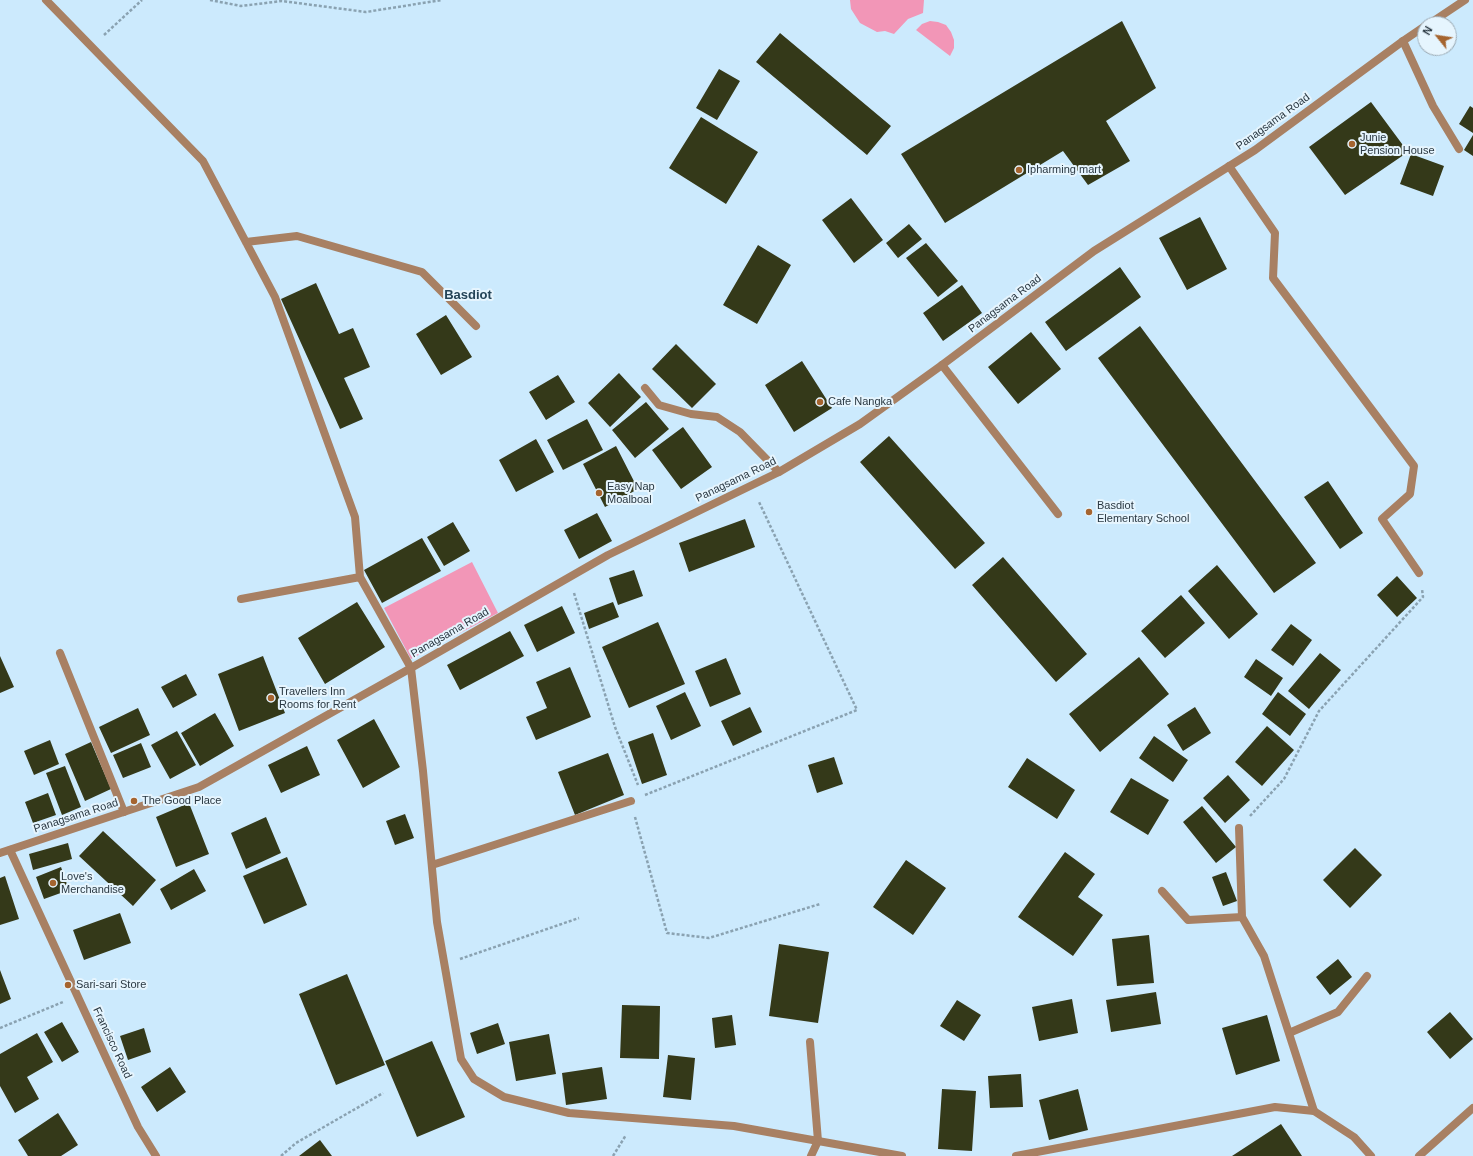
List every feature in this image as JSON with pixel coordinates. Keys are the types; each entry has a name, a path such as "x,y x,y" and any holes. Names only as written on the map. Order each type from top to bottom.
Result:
{"street":[{"path":"46,0 203,161 275,297 355,517 360,577 411,668 437,922 461,1059 474,1080 504,1097 569,1113 734,1126 902,1156"},
{"path":"1441,16 1465,0"},
{"name":"Panagsama Road","path":"0,853 199,787 608,555 779,472 860,424 942,365 1094,251 1255,150 1417,31"},
{"path":"1403,41 1433,106 1459,148"},
{"path":"1229,166 1275,233 1273,278 1414,466 1410,494 1382,519 1419,573"},
{"path":"246,242 297,236 422,272 476,326"},
{"path":"942,365 1058,514"},
{"path":"645,388 659,404 691,414 717,417 740,432 779,472"},
{"path":"241,599 360,577"},
{"path":"60,653 124,812"},
{"path":"432,865 631,800"},
{"path":"1239,828 1242,917 1264,956 1314,1111"},
{"name":"Francisco Road","path":"10,850 138,1127 156,1156"},
{"path":"1162,891 1188,920 1242,917"},
{"path":"1289,1033 1338,1012 1367,976"},
{"path":"810,1042 818,1141 811,1156"},
{"path":"1016,1156 1275,1107 1314,1111 1354,1138 1371,1156"},
{"path":"1419,1156 1473,1108"}],"path":[{"path":"92,47 142,0"},
{"path":"210,0 241,6 282,1 366,12 442,0"},
{"path":"751,485 857,710 631,800 667,933 709,938 820,904"},
{"path":"1239,828 1284,779 1319,711 1423,597 1419,573"},
{"path":"569,577 615,727 642,796"},
{"path":"445,965 578,918"},
{"path":"0,1028 78,996"},
{"path":"281,1156 296,1143 383,1093"},
{"path":"613,1156 637,1118"}],"shaded area":[{"path":"850,0 924,0 923,13 908,19 894,34 885,31 877,32 860,23 851,9"},
{"path":"930,21 946,25 951,32 954,40 954,48 950,56 916,30 922,24"},
{"path":"472,562 498,613 411,659 384,608"}],"building":[{"path":"1122,21 1156,88 1106,121 1130,161 1088,185 1063,151 945,223 901,154"},
{"path":"780,33 891,126 867,155 756,62"},
{"path":"719,69 740,81 717,120 696,108"},
{"path":"1371,102 1408,152 1345,195 1309,147"},
{"path":"1470,106 1473,108 1473,133 1459,124"},
{"path":"701,117 758,152 726,204 669,168"},
{"path":"1473,135 1473,156 1464,150"},
{"path":"1411,154 1444,166 1433,196 1400,184"},
{"path":"851,198 883,240 854,263 822,220"},
{"path":"1200,217 1227,269 1187,290 1159,238"},
{"path":"909,224 922,239 898,258 886,243"},
{"path":"926,243 958,281 938,297 906,258"},
{"path":"758,245 791,265 757,324 723,305"},
{"path":"1120,267 1141,297 1066,351 1045,322"},
{"path":"316,283 339,334 353,328 370,367 344,378 363,419 340,429 281,299"},
{"path":"962,285 982,313 943,341 923,313"},
{"path":"446,315 472,357 441,375 416,334"},
{"path":"1140,326 1316,563 1274,593 1098,358"},
{"path":"1031,332 1061,369 1018,404 988,367"},
{"path":"676,344 716,384 692,408 652,369"},
{"path":"802,361 832,408 794,432 765,385"},
{"path":"619,373 641,397 610,427 588,403"},
{"path":"558,375 575,402 546,420 529,392"},
{"path":"646,402 669,429 635,458 612,430"},
{"path":"587,419 603,450 563,470 547,440"},
{"path":"683,427 712,467 681,489 652,450"},
{"path":"889,436 985,543 955,569 860,462"},
{"path":"536,439 554,472 516,492 499,460"},
{"path":"616,446 638,489 605,507 583,464"},
{"path":"1328,481 1363,533 1340,549 1304,497"},
{"path":"597,513 612,541 579,559 564,530"},
{"path":"745,519 755,547 689,572 679,543"},
{"path":"453,522 470,551 444,566 427,537"},
{"path":"422,538 441,571 382,603 364,570"},
{"path":"1003,557 1087,654 1056,682 972,585"},
{"path":"1217,565 1258,614 1229,639 1188,591"},
{"path":"634,570 643,596 618,605 609,578"},
{"path":"1397,576 1417,598 1397,617 1377,595"},
{"path":"1181,595 1205,623 1165,658 1141,631"},
{"path":"357,602 385,647 325,684 298,638"},
{"path":"613,602 619,617 589,629 584,613"},
{"path":"562,606 575,633 537,652 524,625"},
{"path":"658,622 685,684 629,708 602,647"},
{"path":"1291,624 1312,640 1293,666 1271,650"},
{"path":"510,631 524,656 460,690 447,665"},
{"path":"1320,653 1341,670 1309,709 1288,691"},
{"path":"0,656 14,687 0,693"},
{"path":"263,656 285,713 239,731 218,674"},
{"path":"1139,657 1169,694 1100,752 1069,714"},
{"path":"726,658 741,694 710,707 695,671"},
{"path":"1256,659 1283,678 1271,696 1244,677"},
{"path":"570,667 591,717 536,740 526,717 547,708 536,682"},
{"path":"186,674 197,695 173,708 161,687"},
{"path":"685,692 701,726 671,740 656,706"},
{"path":"1278,692 1306,714 1290,736 1262,714"},
{"path":"750,707 762,732 733,746 721,721"},
{"path":"1195,707 1211,733 1183,751 1167,725"},
{"path":"138,708 150,735 111,753 99,727"},
{"path":"215,713 234,746 200,766 181,733"},
{"path":"374,719 400,767 363,788 337,740"},
{"path":"1267,726 1294,750 1262,786 1235,762"},
{"path":"177,731 196,765 170,779 151,745"},
{"path":"653,733 667,775 642,784 628,742"},
{"path":"1154,736 1188,760 1173,782 1139,758"},
{"path":"50,740 59,764 34,775 24,751"},
{"path":"91,742 111,789 85,801 65,754"},
{"path":"141,743 151,767 123,778 113,755"},
{"path":"307,746 320,775 281,793 268,765"},
{"path":"608,753 624,795 575,815 558,772"},
{"path":"834,757 843,784 817,793 808,765"},
{"path":"1027,758 1075,790 1057,819 1008,787"},
{"path":"65,766 81,807 62,815 46,773"},
{"path":"1228,775 1250,800 1225,823 1203,798"},
{"path":"1131,778 1169,800 1148,835 1110,812"},
{"path":"48,793 56,815 33,823 25,802"},
{"path":"189,803 209,854 176,867 156,817"},
{"path":"1202,806 1236,847 1216,863 1183,822"},
{"path":"405,814 414,838 395,845 386,821"},
{"path":"266,817 281,853 246,869 231,833"},
{"path":"103,831 156,880 133,906 79,856"},
{"path":"68,843 72,859 33,870 29,854"},
{"path":"1355,848 1382,875 1350,908 1323,880"},
{"path":"1065,852 1095,874 1078,897 1103,915 1073,956 1018,917"},
{"path":"287,857 307,905 264,924 243,876"},
{"path":"906,860 946,888 913,935 873,907"},
{"name":"Love's Merchandise","path":"61,867 69,890 44,899 36,877"},
{"path":"194,869 206,891 171,910 160,889"},
{"path":"1226,872 1237,901 1223,906 1212,877"},
{"path":"5,876 19,919 0,925 0,878"},
{"path":"120,913 131,943 84,960 73,930"},
{"path":"1149,935 1154,983 1117,986 1112,939"},
{"path":"779,944 829,952 818,1023 769,1016"},
{"path":"1338,959 1352,977 1330,995 1316,977"},
{"path":"0,970 11,999 0,1004"},
{"path":"347,974 385,1065 336,1085 299,994"},
{"path":"1156,992 1161,1024 1111,1032 1106,1000"},
{"path":"1072,999 1078,1033 1039,1041 1032,1007"},
{"path":"957,1000 981,1015 964,1041 940,1026"},
{"path":"622,1005 660,1006 659,1059 620,1058"},
{"path":"1450,1012 1473,1039 1450,1059 1427,1032"},
{"path":"732,1015 736,1045 715,1048 712,1018"},
{"path":"1267,1015 1280,1061 1236,1075 1222,1028"},
{"path":"62,1022 79,1052 62,1062 44,1032"},
{"path":"498,1023 505,1044 477,1054 470,1033"},
{"path":"144,1028 151,1052 128,1060 120,1036"},
{"path":"37,1033 53,1062 27,1077 39,1099 15,1113 0,1086 0,1054"},
{"path":"549,1034 556,1074 516,1081 509,1042"},
{"path":"432,1041 465,1117 417,1137 385,1061"},
{"path":"668,1055 695,1058 691,1100 663,1097"},
{"path":"170,1067 186,1092 157,1112 141,1087"},
{"path":"602,1067 607,1099 566,1105 562,1073"},
{"path":"1021,1074 1023,1107 990,1108 988,1076"},
{"path":"942,1089 976,1091 972,1151 938,1149"},
{"path":"1078,1089 1088,1130 1049,1140 1039,1100"},
{"path":"58,1113 78,1145 61,1156 28,1156 18,1140"},
{"path":"1281,1124 1302,1156 1232,1156"},
{"path":"320,1140 332,1156 299,1156"}],"place":[{"name":"Junie Pension House","path":"1352,144"},
{"name":"Ipharming mart","path":"1019,170"},
{"name":"Cafe Nangka","path":"820,402"},
{"name":"Easy Nap Moalboal","path":"599,493"},
{"name":"Basdiot Elementary School","path":"1089,512"},
{"name":"Travellers Inn Rooms for Rent","path":"271,698"},
{"name":"The Good Place","path":"134,801"},
{"name":"Love's Merchandise","path":"53,883"},
{"name":"Sari-sari Store","path":"68,985"}],"district":[{"name":"Basdiot","path":"468,295"}]}
